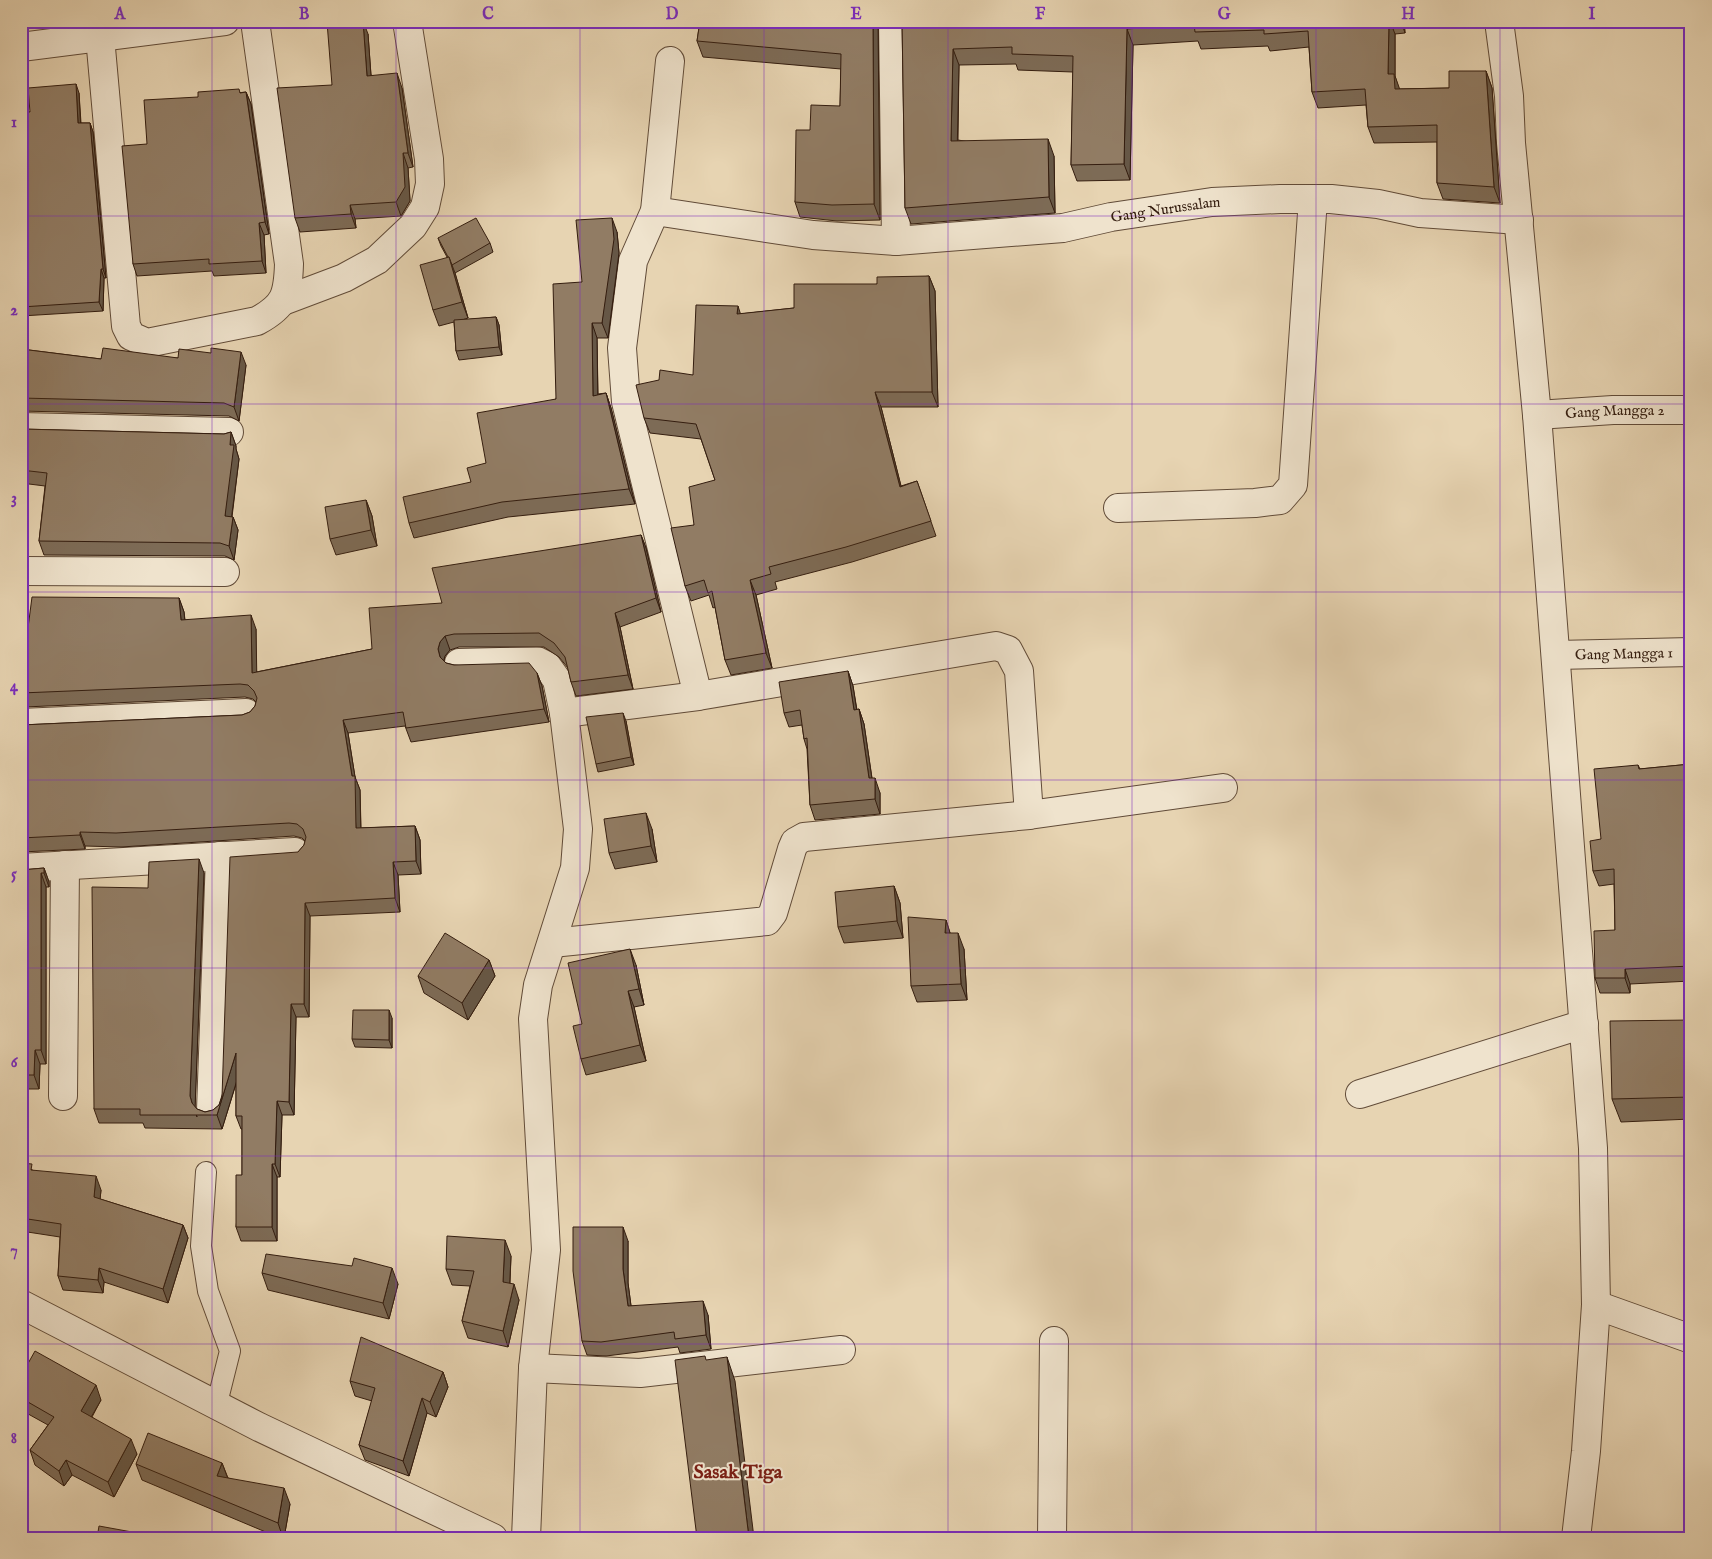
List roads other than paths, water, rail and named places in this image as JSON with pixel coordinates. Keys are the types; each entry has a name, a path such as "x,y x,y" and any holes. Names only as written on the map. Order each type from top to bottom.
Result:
{"street":[{"path":"21,47 224,21"},
{"path":"100,37 126,326 131,336 147,343 257,321 273,312 283,301 289,286 289,264 255,21"},
{"path":"283,301 364,269 377,260 413,226 425,207 430,184 429,159 407,21"},
{"path":"893,21 896,241"},
{"path":"1499,21 1509,96 1511,144 1537,415 1594,1148 1596,1305 1586,1451 1576,1538"},
{"path":"670,61 654,211 633,261 622,348 626,402 698,696"},
{"path":"1118,508 1256,503 1280,500 1293,485 1313,199"},
{"name":"Gang Nurussalam","path":"654,211 813,235 896,241 1063,228 1111,217 1212,202 1313,199 1378,204 1420,213 1519,220"},
{"name":"Gang Mangga 2","path":"1537,415 1613,410 1691,410"},
{"path":"21,427 228,432"},
{"path":"21,570 225,572"},
{"path":"564,713 698,696 996,646 1008,650 1020,671 1029,815"},
{"name":"Gang Mangga 1","path":"1556,655 1691,652"},
{"path":"459,663 537,661 547,666 557,680 564,713 578,829 578,850 575,868 538,985 533,1019 546,1250 533,1368 526,1538"},
{"path":"21,723 246,713"},
{"path":"552,943 767,921 773,913 795,842 804,837 1029,815 1223,788"},
{"path":"21,868 295,852"},
{"path":"211,1110 220,856"},
{"path":"63,1096 65,865"},
{"path":"1360,1094 1584,1024"},
{"path":"21,1304 462,1530 493,1538"},
{"path":"1596,1305 1691,1339"},
{"path":"1052,1538 1054,1341"},
{"path":"533,1368 640,1373 841,1350"}],"lane":[{"path":"206,1172 201,1246 208,1291 230,1351 217,1403"}],"district":[{"name":"Sasak Tiga","path":"738,1472"}]}
